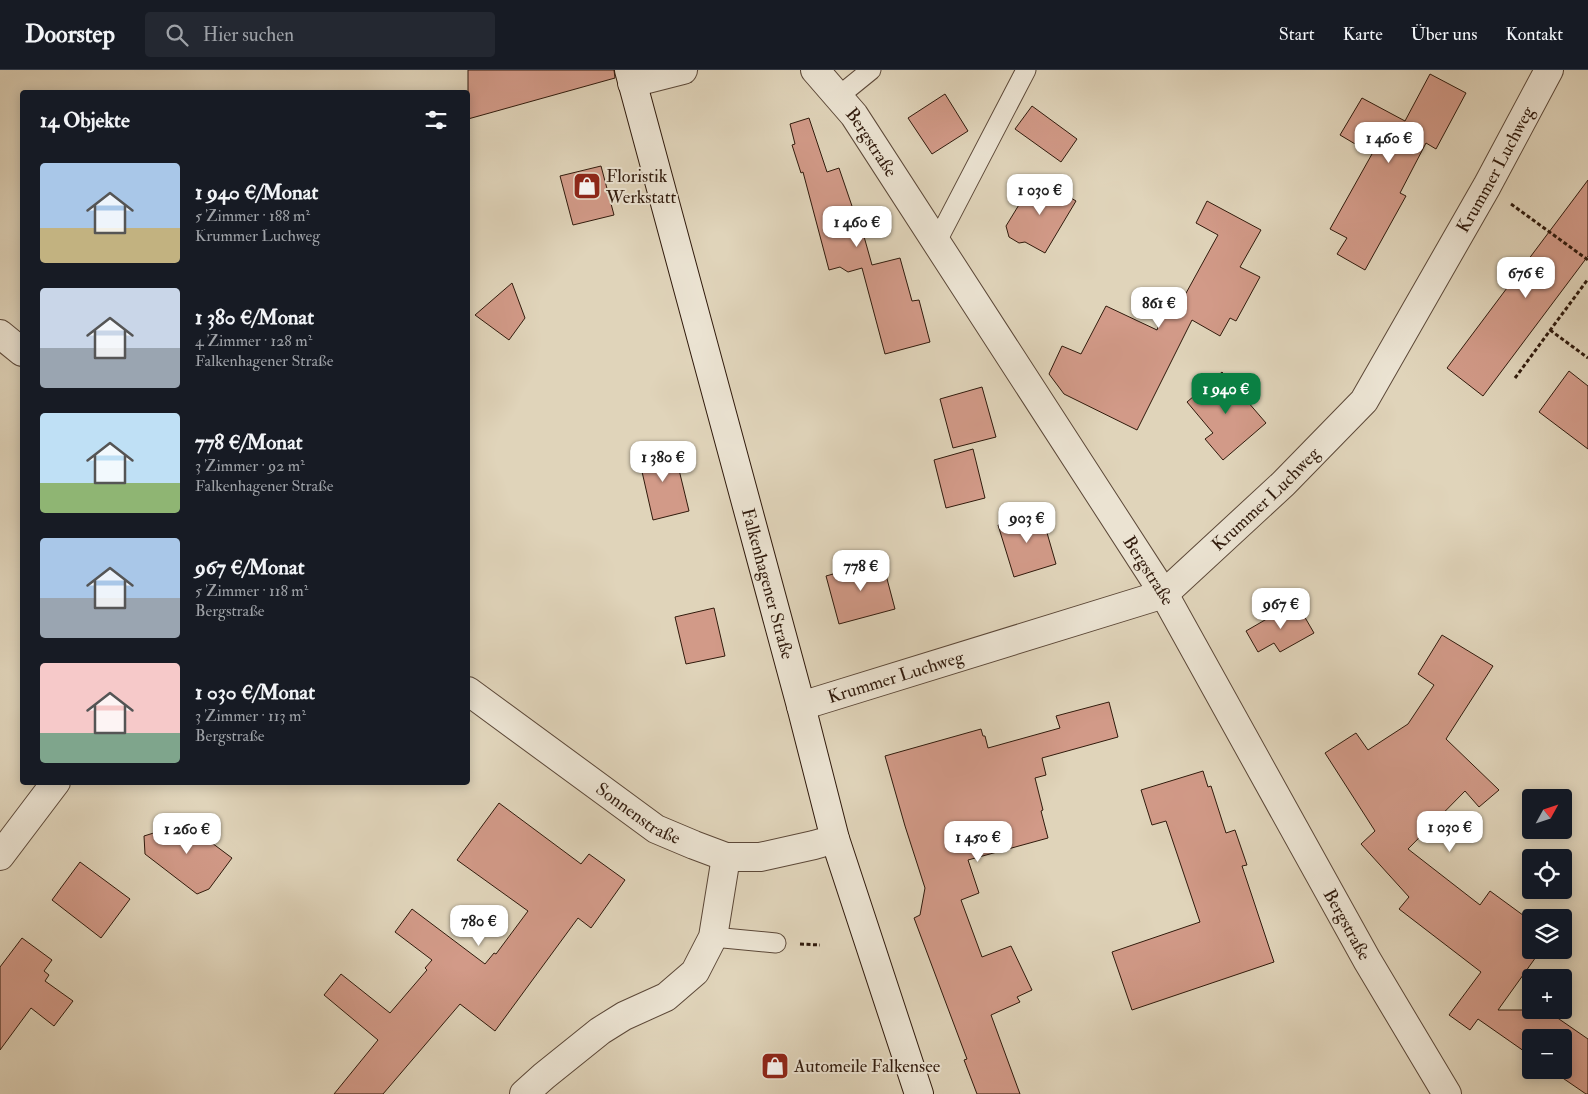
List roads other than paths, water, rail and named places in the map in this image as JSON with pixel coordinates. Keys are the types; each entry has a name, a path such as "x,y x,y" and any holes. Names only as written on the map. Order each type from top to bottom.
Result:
{"street":[{"path":"631,76 683,70"},
{"name":"Bergstraße","path":"815,70 854,114 1164,594 1362,951 1446,1094"},
{"name":"Krummer Luchweg","path":"801,706 1164,594 1283,484 1364,401 1487,186 1550,70"},
{"name":"Falkenhagener Straße","path":"631,76 836,839 919,1094"},
{"path":"0,334 20,350"},
{"name":"Sonnenstraße","path":"470,692 656,828 726,857 760,856 836,839"},
{"path":"0,856 54,785"},
{"path":"524,1094 600,1031 624,1016 666,997 695,972 713,937 726,857"}],"lane":[{"path":"839,96 871,70"},
{"path":"937,242 1026,70"},
{"path":"713,937 776,943"}],"place":[{"name":"Floristik Werkstatt","path":"587,186"},
{"name":"Automeile Falkensee","path":"775,1066"}]}
